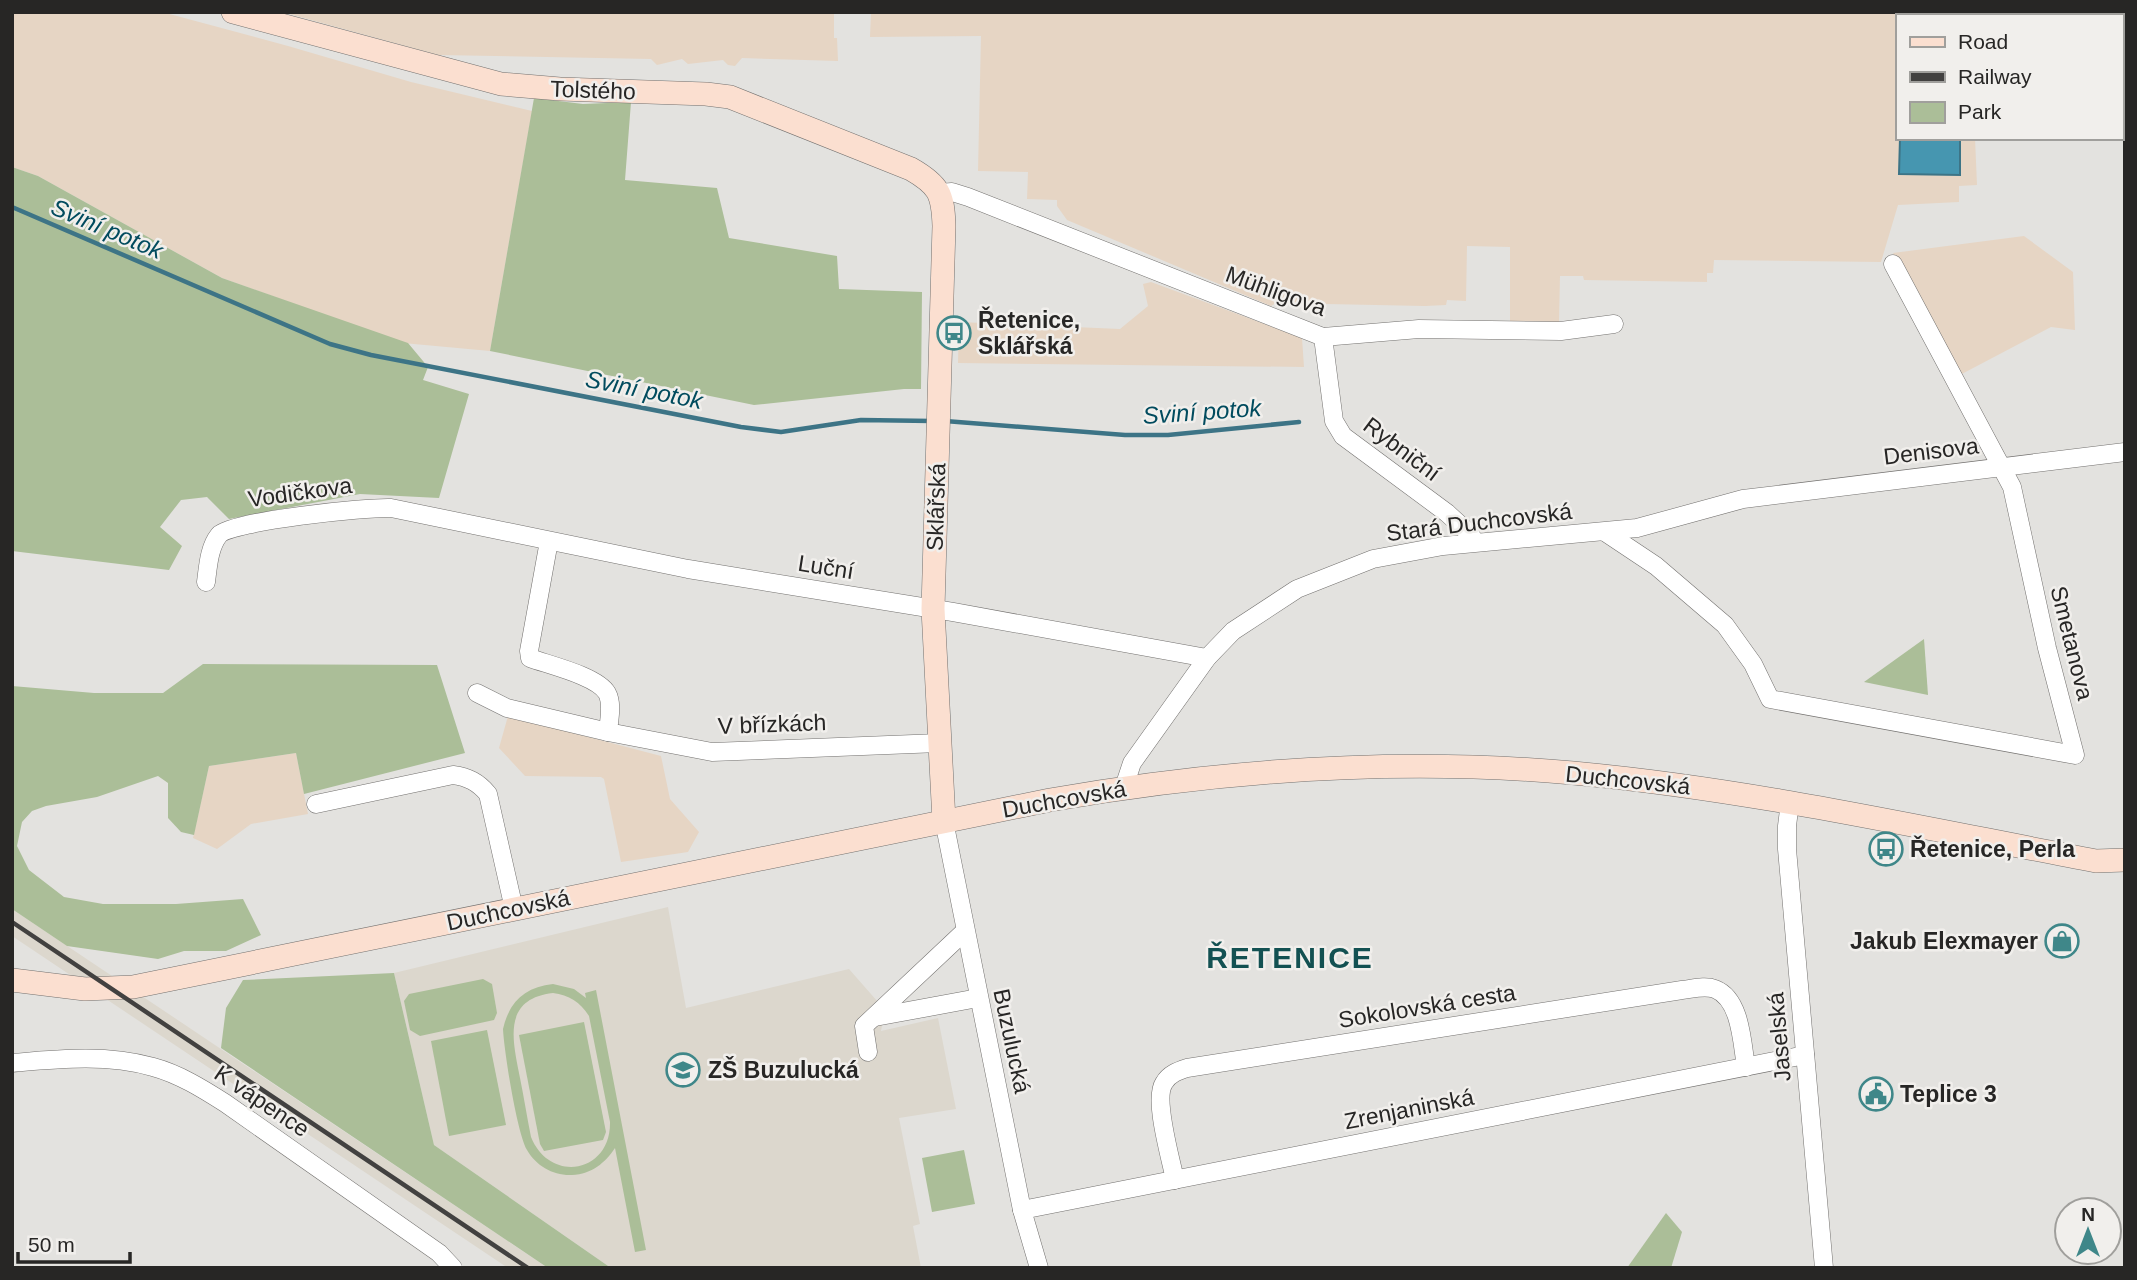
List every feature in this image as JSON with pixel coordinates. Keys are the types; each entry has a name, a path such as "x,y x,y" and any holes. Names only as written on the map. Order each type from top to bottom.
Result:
{"main road":[{"name":"Tolstého","path":"233,12 501,84 730,97 911,169 931,181 940,193"},
{"name":"Sklářská","path":"940,193 944,226 933,609 944,821"},
{"name":"Duchcovská","path":"12,981 85,989 133,987 944,821 1124,787 1292,771 1448,767 1626,778 1790,802 2096,861 2125,860"}],"street":[{"name":"Mühligova","path":"940,193 953,192 968,197 1323,337 1419,329 1561,331 1614,324"},
{"name":"Smetanova","path":"1605,532 1656,566 1725,625 1753,664 1770,699 2074,755 2047,648 2012,487 1893,264"},
{"name":"Rybniční","path":"1323,337 1335,421 1343,436 1447,513 1475,542"},
{"name":"Denisova","path":"1605,532 1637,528 1743,499 2125,452"},
{"name":"Vodičkova","path":"206,582 214,542 221,532 237,526 368,507 391,508 438,518"},
{"name":"Luční","path":"438,518 688,569 1207,658"},
{"name":"Stará Duchcovská","path":"1124,787 1132,763 1207,658 1233,631 1297,589 1373,559 1443,546 1605,532"},
{"path":"550,541 528,651 530,658 597,682 607,693 610,704 608,732"},
{"name":"V břízkách","path":"477,693 507,708 608,732 712,752 939,743"},
{"path":"316,804 453,775 467,777 488,794 514,909"},
{"name":"Jaselská","path":"1790,802 1787,849 1824,1268"},
{"name":"Buzulucká","path":"944,821 1021,1210 1040,1268"},
{"path":"868,1052 864,1026 965,931"},
{"name":"Sokolovská cesta","path":"1175,1180 1159,1097 1163,1083 1172,1073 1186,1068 1628,998 1712,988 1727,998 1734,1007 1746,1067"},
{"path":"874,1017 978,998"},
{"name":"Zrenjaninská","path":"1021,1210 1805,1055"},
{"name":"K vápence","path":"12,1063 79,1058 115,1059 154,1067 192,1083 225,1103 439,1253 453,1268"}],"shaded area":[{"path":"12,12 162,12 411,82 532,111 490,351 403,343 222,278 38,176 12,167"},
{"path":"282,12 834,12 834,38 837,38 838,61 742,58 735,66 728,65 723,60 688,64 682,59 657,65 651,59 438,55"},
{"path":"871,12 1970,12 1896,14 1896,140 1975,140 1977,185 1959,186 1959,202 1898,205 1881,262 1714,260 1713,273 1707,273 1707,282 1584,280 1583,276 1560,276 1559,322 1510,324 1510,247 1467,246 1466,301 1447,300 1446,305 1425,306 1276,303 1271,306 1067,220 1057,206 1057,200 1027,199 1028,172 978,171 981,36 870,37"},
{"path":"2024,236 2073,272 2075,330 2051,327 1958,376 1893,253"},
{"path":"1151,282 1302,338 1304,367 958,363 959,322 1120,329 1148,306 1143,284"},
{"path":"508,716 661,756 670,799 699,832 688,852 621,862 604,779 525,776 499,748"},
{"path":"296,753 308,814 251,824 217,849 193,838 209,766"},
{"name":"ZŠ Buzulucká","path":"668,907 686,1008 849,969 885,1010 881,1031 938,1018 956,1109 899,1118 920,1224 913,1226 921,1268 611,1268 434,1145 394,973"},
{"path":"12,909 548,1268 508,1268 12,936"}],"green space":[{"path":"534,98 583,104 631,102 625,180 717,188 729,238 837,256 839,289 922,292 921,389 754,405 490,351"},
{"path":"12,167 38,176 222,278 408,343 428,367 423,380 469,394 439,498 360,494 229,519 207,497 181,500 160,527 182,546 169,570 12,551"},
{"path":"1924,639 1928,695 1864,682"},
{"path":"203,664 437,665 465,753 304,794 296,753 209,766 194,835 181,832 168,818 168,783 158,776 97,797 32,811 22,822 17,846 29,870 64,897 103,904 176,904 243,899 261,935 226,951 184,951 158,959 67,946 12,909 12,686 94,693 163,693"},
{"path":"394,973 434,1145 611,1268 548,1268 221,1048 226,1008 243,980"},
{"path":"483,979 492,984 497,1013 494,1020 420,1036 410,1030 404,1001 409,994"},
{"path":"553,984 574,989 586,998 585,993 596,990 646,1250 635,1252 615,1148 592,1170 565,1175 540,1165 531,1156 523,1141 503,1029 514,1004 526,992","holes":["559,994 574,1000 589,1016 610,1122 608,1139 601,1152 590,1162 578,1166 552,1162 540,1152 531,1137 515,1050 514,1024 525,1004 536,997"]},
{"path":"584,1022 606,1132 603,1140 544,1151 540,1144 519,1035"},
{"path":"487,1030 506,1125 449,1136 431,1041"},
{"path":"964,1150 975,1204 932,1212 922,1158"},
{"path":"1666,1213 1682,1232 1671,1268 1627,1268"}],"water":[{"path":"1900,140 1960,140 1960,175 1899,174"}],"waterway":[{"name":"Sviní potok","path":"12,207 330,344 371,355 741,427 781,432 861,420 932,421"},
{"name":"Sviní potok","path":"945,421 1125,435 1168,435 1299,422"}],"railway":[{"path":"12,922 528,1268"}],"place":[{"name":"Řetenice, Sklářská","path":"954,333"},
{"name":"Řetenice, Perla","path":"1886,849"},
{"name":"Jakub Elexmayer","path":"2062,941"},
{"name":"ZŠ Buzulucká","path":"683,1070"},
{"name":"Teplice 3","path":"1876,1094"}],"district":[{"name":"ŘETENICE","path":"1290,958"}]}
